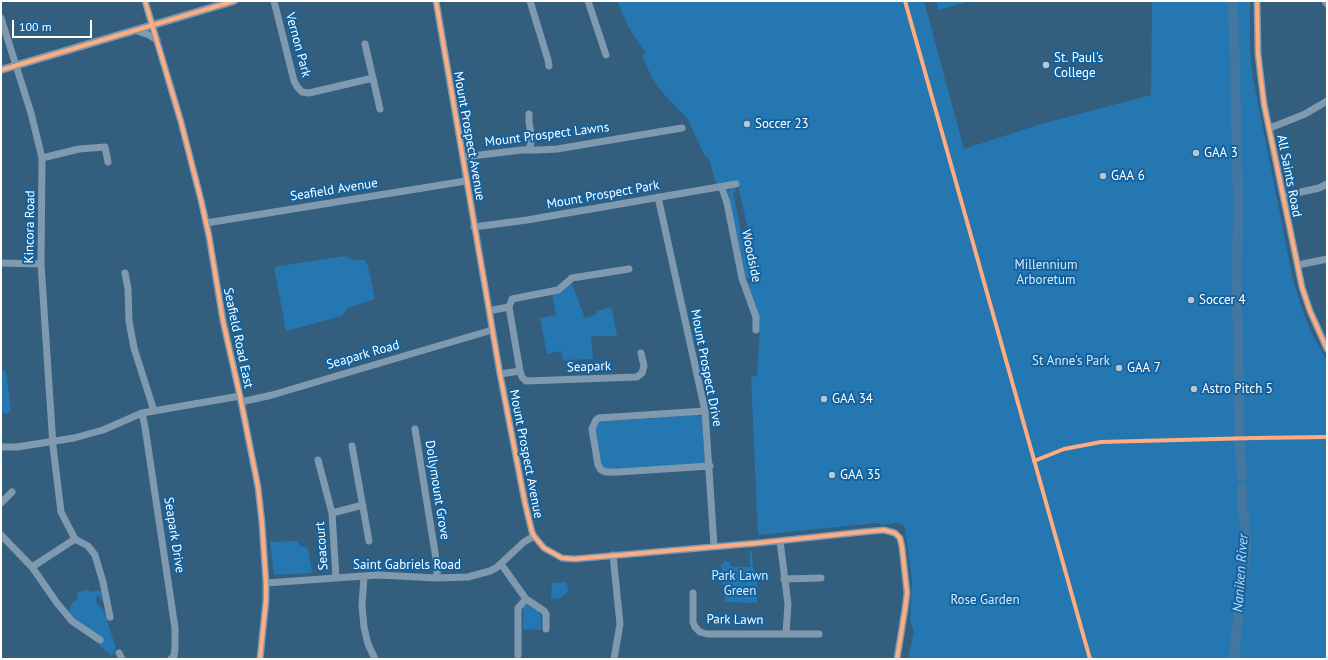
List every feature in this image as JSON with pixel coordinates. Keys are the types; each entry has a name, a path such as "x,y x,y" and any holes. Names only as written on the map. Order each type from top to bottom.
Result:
{"main road":[{"path":"1,70 137,31 234,1"}],"street":[{"name":"Seafield Road East","path":"145,1 181,122 206,223 222,322 241,399 258,487 266,583 266,600 260,659"},
{"name":"Vernon Park","path":"274,1 294,81 302,92 309,93 373,78"},
{"name":"Mount Prospect Avenue","path":"436,1 500,374 525,502 534,536 544,548 562,558 574,559 780,541 884,530 895,533 900,538 902,547 907,593 897,659"},
{"path":"530,1 549,66"},
{"path":"588,1 606,55"},
{"name":"All Saints Road","path":"1257,1 1260,76 1283,196 1302,287 1310,311 1327,349"},
{"name":"Kincora Road","path":"1,18 31,113 42,158 41,264 53,441 61,512 75,539"},
{"path":"137,31 149,35 157,40"},
{"path":"365,44 380,109"},
{"path":"1270,128 1305,114 1327,101"},
{"path":"529,114 532,139 529,149"},
{"name":"Mount Prospect Lawns","path":"463,157 529,149 557,149 682,128"},
{"path":"42,158 79,149 105,147 108,162"},
{"name":"Seafield Avenue","path":"206,223 466,181"},
{"name":"Mount Prospect Park","path":"474,227 527,220 658,197 721,188 736,184"},
{"path":"1283,196 1313,190 1327,184"},
{"name":"Woodside","path":"721,188 727,203 742,278 756,317 756,330"},
{"name":"Mount Prospect Drive","path":"658,197 705,411 710,466 714,546"},
{"path":"1298,265 1327,259"},
{"path":"1,263 41,264"},
{"path":"500,374 520,371 509,307 512,299 558,290 572,278 629,269"},
{"path":"125,272 128,289 129,321 134,348 154,411"},
{"path":"493,310 509,307"},
{"name":"Seapark Road","path":"1,447 17,447 82,436 103,430 142,414 154,411 272,395 492,330"},
{"name":"Seapark","path":"520,371 522,377 526,380 638,377 642,373 644,366 641,353"},
{"path":"705,411 599,418 596,420 592,429 598,465 601,470 606,472 710,466"},
{"name":"Seapark Drive","path":"142,414 175,628 174,656 171,659"},
{"name":"Dollymount Grove","path":"415,429 437,565 437,578"},
{"path":"352,446 369,541"},
{"name":"Seacourt","path":"318,460 332,513 336,578"},
{"path":"1,503 12,492"},
{"name":"Seacourt","path":"332,513 363,505"},
{"path":"1,535 32,566 66,615 72,621 100,640"},
{"name":"Saint Gabriels Road","path":"266,583 378,575 457,579 476,576 490,571 501,564 524,542 534,536"},
{"path":"32,566 75,539 88,546 95,556 104,582 110,617"},
{"path":"780,541 788,604 786,633"},
{"path":"613,555 620,624 614,659"},
{"path":"501,564 526,599 544,611 546,614 546,629"},
{"path":"364,576 362,606 364,627 368,644 375,659"},
{"path":"784,579 821,578"},
{"name":"Park Lawn","path":"693,593 693,622 695,627 700,632 707,634 819,634"},
{"path":"518,655 518,608 526,599"}],"green space":[{"name":"St Anne's Park","path":"617,1 924,1 964,149 1041,124 1151,95 1152,1 1250,1 1250,49 1253,78 1293,280 1311,332 1327,361 1327,659 908,659 914,631 910,621 912,580 905,528 902,525 898,523 883,525 877,523 758,535 751,377 757,376 760,326 748,283 757,279 758,274 739,189 737,183 716,184 709,159 705,156 687,118 662,92 651,76 642,55 646,54 628,26"},
{"path":"936,1 970,1 939,10"},
{"path":"731,188 735,189 736,192 733,193 749,272 752,271 752,277 749,279 744,275 728,192"},
{"path":"345,256 353,260 365,260 368,266 375,299 347,308 342,316 286,331 274,267"},
{"path":"571,282 585,318 595,315 597,311 610,307 612,310 617,336 591,336 593,359 563,360 561,351 547,354 540,318 556,315 552,294"},
{"path":"1,369 6,372 11,410 7,414 1,413"},
{"path":"698,415 702,417 705,462 703,464 605,469 602,467 594,425 598,422"},
{"path":"298,541 300,546 308,548 312,573 274,575 270,542"},
{"name":"Park Lawn Green","path":"750,551 752,551 753,568 757,575 757,603 725,602 721,565 725,561 729,562 732,567 750,567"},
{"path":"566,582 569,591 559,599 551,598 552,583"},
{"path":"88,590 91,592 103,590 106,604 97,595 96,603 103,609 116,648 112,656 100,646 103,639 71,615 69,610 71,605 77,599 78,592"},
{"path":"525,605 538,611 541,615 541,630 523,629 523,608"}],"waterway":[{"path":"1232,1 1238,199 1237,291 1240,450"},
{"path":"1240,452 1242,477"},
{"name":"Naniken River","path":"1234,659 1246,548 1245,520 1242,508 1242,488"}],"cycle path":[{"path":"145,1 181,122 201,200 209,236 223,321 258,487 266,583 266,600 260,659"},
{"path":"1,70 234,1"},
{"path":"436,1 500,374 525,503 534,536 544,548 562,558 574,559 758,543 884,530 895,533 900,538 902,547 907,593 897,659"},
{"path":"905,1 1090,659"},
{"path":"1257,1 1258,54 1264,104 1302,287 1310,311 1327,349"},
{"path":"1034,461 1064,449 1101,442 1327,437"}],"place":[{"name":"St. Paul's College","path":"1046,65"},
{"name":"Soccer 23","path":"747,124"},
{"name":"GAA 3","path":"1196,153"},
{"name":"GAA 6","path":"1103,176"},
{"name":"Soccer 4","path":"1191,300"},
{"name":"GAA 7","path":"1119,368"},
{"name":"Astro Pitch 5","path":"1194,389"},
{"name":"GAA 34","path":"824,399"},
{"name":"GAA 35","path":"832,475"}],"park label":[{"name":"Millennium Arboretum","path":"1046,272"},
{"name":"Rose Garden","path":"985,600"}]}
